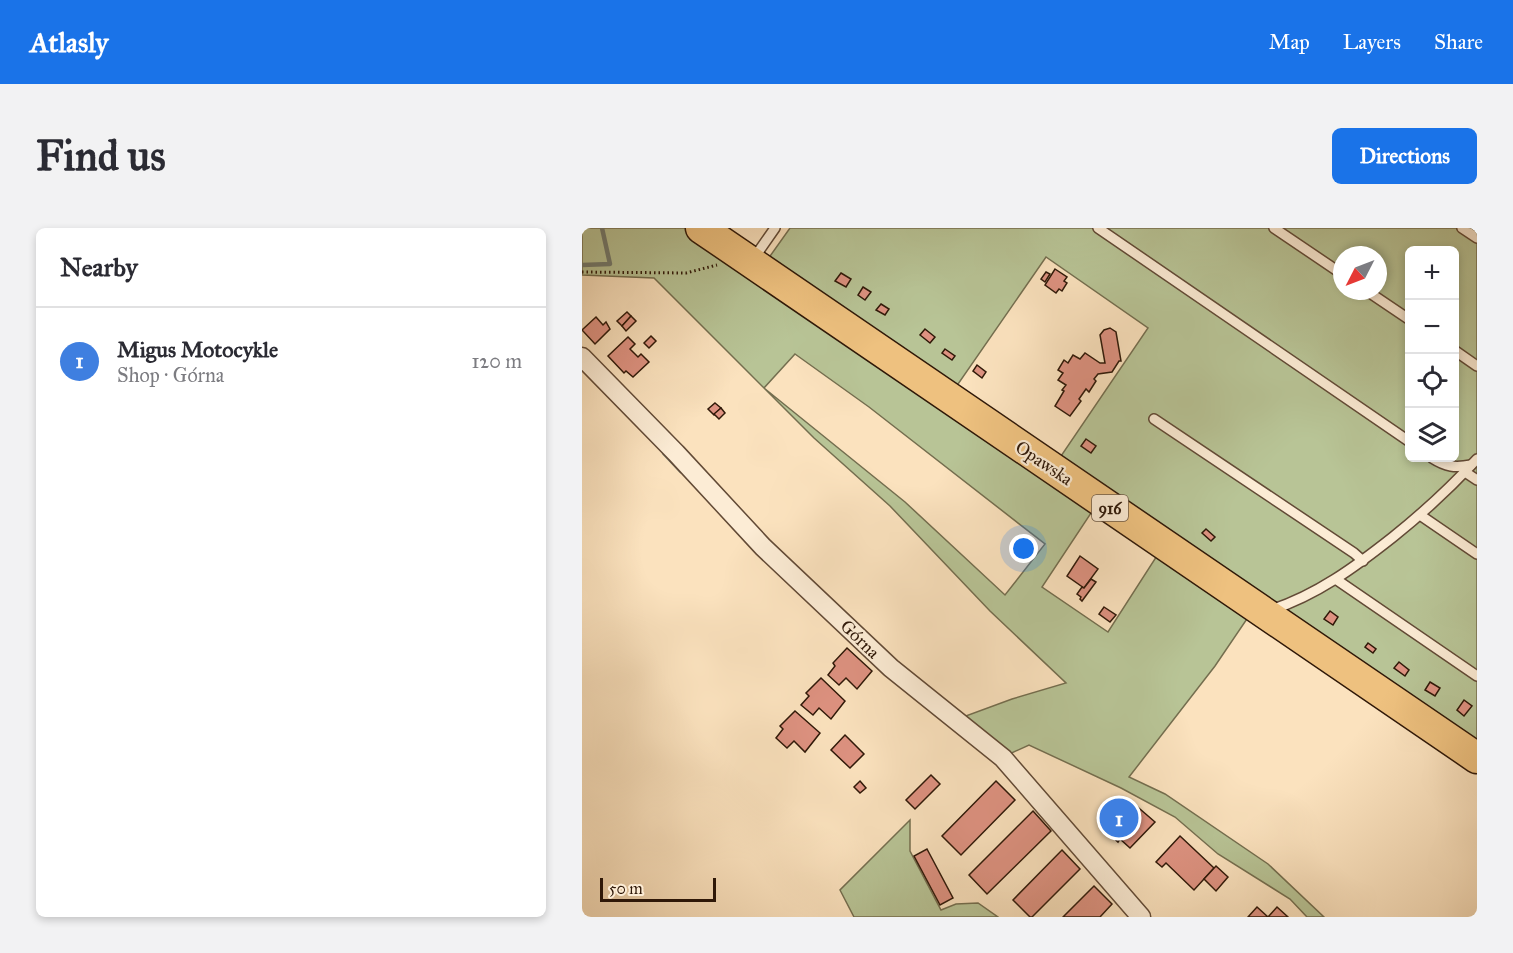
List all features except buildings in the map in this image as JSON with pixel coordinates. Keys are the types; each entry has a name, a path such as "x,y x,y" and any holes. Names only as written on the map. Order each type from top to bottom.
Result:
{"main road":[{"name":"Opawska","path":"701,228 1477,758"}],"street":[{"name":"Górna","path":"582,357 771,555 891,668 1003,758 1140,917"}],"lane":[{"path":"745,258 774,228"},
{"path":"1098,228 1405,439"},
{"path":"1274,228 1333,268"},
{"path":"1462,228 1477,238"},
{"path":"1380,300 1405,317"},
{"path":"1459,353 1477,366"},
{"path":"1154,418 1363,561"},
{"path":"1438,462 1458,468 1471,465"},
{"path":"1264,612 1290,604 1336,580 1363,561 1420,515 1471,465"},
{"path":"1471,465 1477,480"},
{"path":"1420,515 1477,554"},
{"path":"1336,580 1477,676"}],"path":[{"path":"582,272 686,273 745,258"}],"green space":[{"path":"582,228 687,228 1095,507 1042,587 1108,632 1160,551 1251,613 1215,666 1129,777 1165,794 1268,864 1324,917 1307,917 1290,899 1218,854 1175,817 1121,788 1029,745 1005,756 963,717 1066,683 990,611 890,506 814,438 764,388 654,278 582,275","holes":["795,354 869,407 1045,544 1005,595 905,502 764,388"]},
{"path":"790,228 1477,228 1477,742 1061,456 1148,328 1046,257 956,387 768,259"},
{"path":"910,820 910,851 941,910 956,904 978,903 998,917 854,917 840,890"}],"waterway":[{"path":"582,265 610,264 602,228"},
{"path":"664,453 681,471"}],"place":[{"name":"Migus Motocykle","path":"1119,818"}]}
